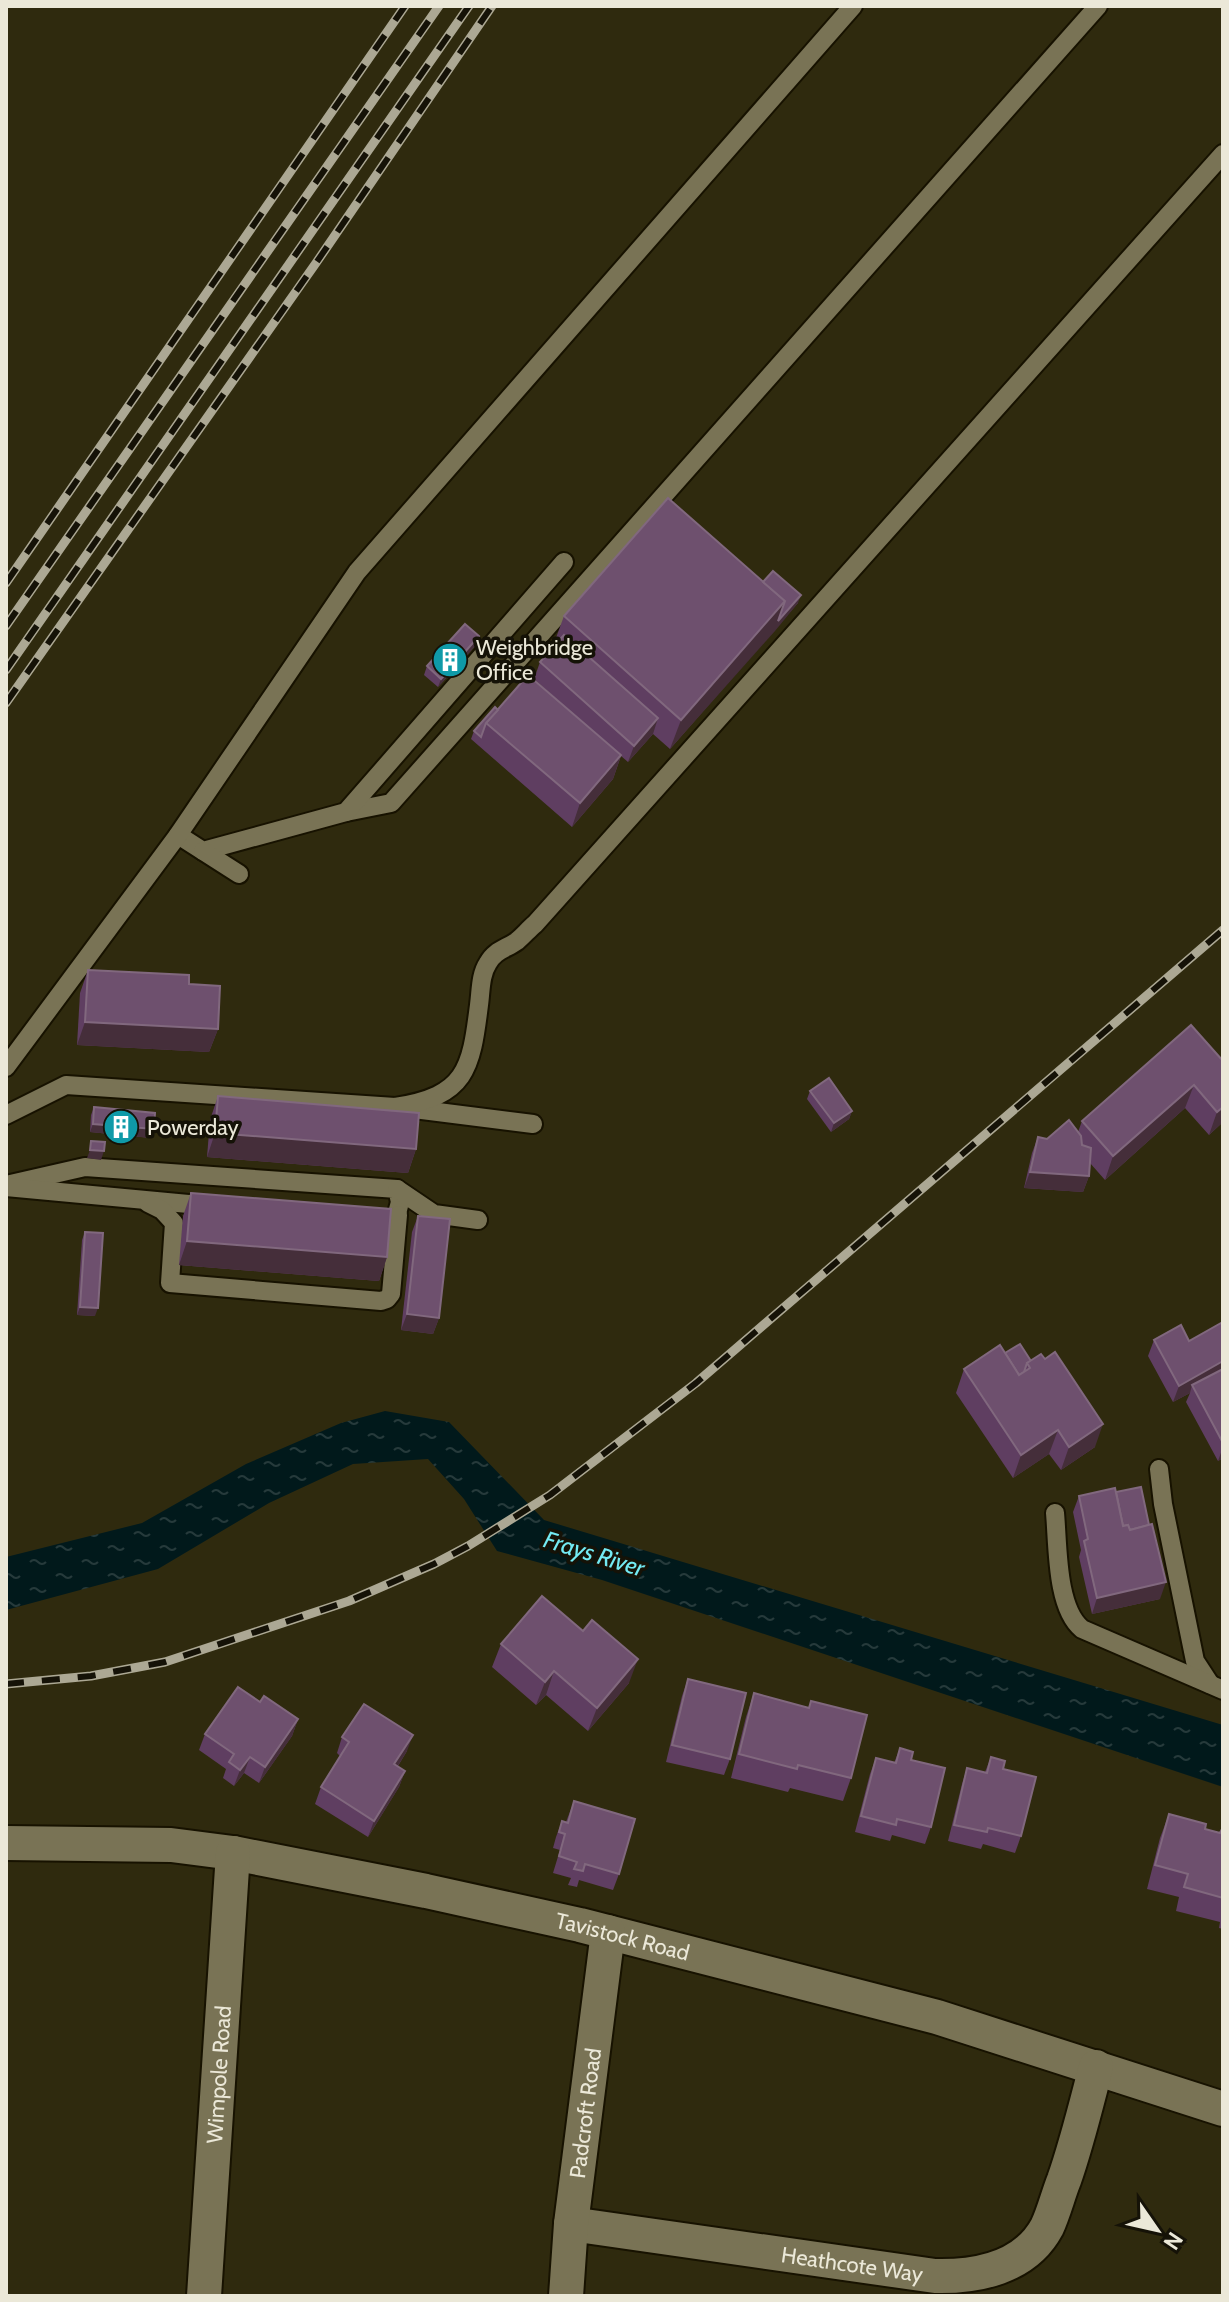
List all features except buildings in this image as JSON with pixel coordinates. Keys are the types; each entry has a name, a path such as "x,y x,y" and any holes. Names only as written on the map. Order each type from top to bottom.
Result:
{"street":[{"name":"Tavistock Road","path":"6,1843 171,1845 233,1853 426,1891 608,1932 937,2017 1223,2109"},
{"name":"Wimpole Road","path":"204,2296 233,1853"},
{"name":"Padcroft Road","path":"566,2296 571,2224 608,1932"},
{"name":"Heathcote Way","path":"571,2224 933,2286 955,2277 991,2271 1019,2258 1038,2241 1048,2225 1096,2067"}],"lane":[{"path":"6,1067 178,835 357,572 853,6"},
{"path":"203,851 346,812 391,803 1098,6"},
{"path":"395,1107 429,1101 459,1079 474,1046 483,974 494,954 516,941 535,924 1223,154"},
{"path":"346,812 564,562"},
{"path":"178,835 239,874"},
{"path":"6,1115 66,1085 395,1107 533,1124"},
{"path":"6,1186 85,1167 397,1189 434,1214 478,1220"},
{"path":"6,1186 235,1208"},
{"path":"144,1200 162,1210 174,1223 170,1283 381,1301 391,1294 400,1197 397,1189"},
{"path":"352,1219 391,1223 398,1215"},
{"path":"1159,1469 1163,1504 1195,1661 1216,1687"},
{"path":"1055,1513 1064,1598 1074,1623 1216,1687"}],"water":[{"name":"Frays River","path":"385,1411 449,1422 544,1520 1223,1725 1223,1787 602,1580 497,1551 464,1499 428,1459 353,1464 269,1503 158,1569 6,1610 6,1557 142,1523 246,1464 341,1423"}],"railway":[{"path":"6,583 405,6"},
{"path":"6,626 439,6"},
{"path":"6,670 469,6"},
{"path":"6,703 316,263 492,6"},
{"path":"6,1684 91,1676 165,1662 349,1601 468,1546 550,1495 696,1383 1223,930"}],"place":[{"name":"Weighbridge Office","path":"450,660"},
{"name":"Powerday","path":"121,1127"}]}
